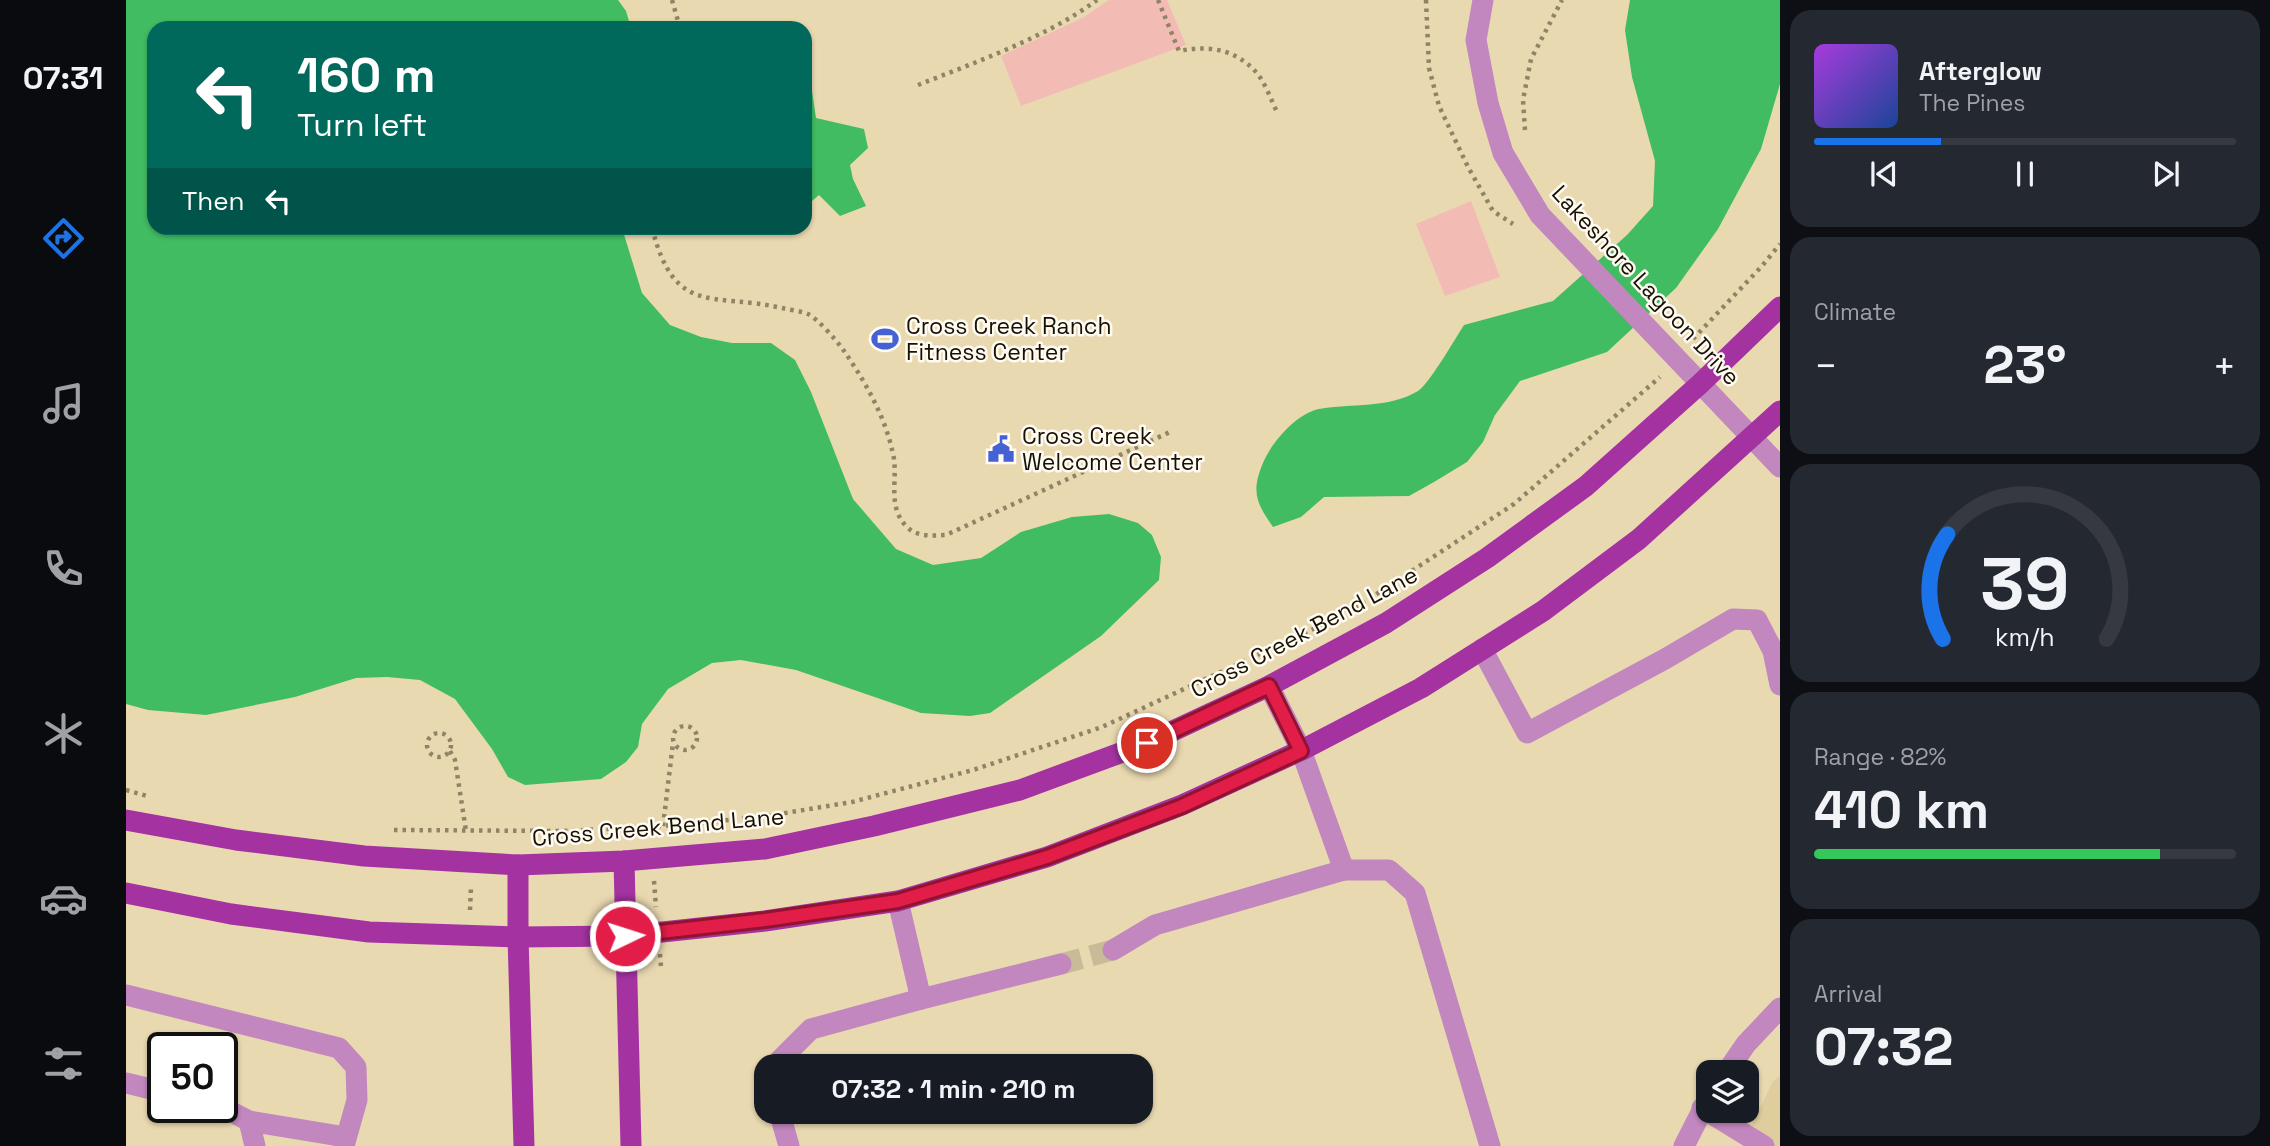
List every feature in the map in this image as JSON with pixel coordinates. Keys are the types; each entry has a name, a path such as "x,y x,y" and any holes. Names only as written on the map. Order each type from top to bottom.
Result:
{"main road":[{"name":"Cross Creek Bend Lane","path":"126,820 236,840 364,856 518,865 624,861 765,849 874,826 1020,790 1147,743 1269,686 1386,623 1487,558 1586,486 1700,384 1780,307"},
{"path":"126,893 231,914 369,932 518,937 658,933 898,901 1047,857 1182,806 1301,751 1421,688 1543,611 1639,539 1780,411"},
{"path":"624,861 631,1146"},
{"path":"518,865 524,1146"}],"street":[{"name":"Lakeshore Lagoon Drive","path":"1483,0 1476,40 1488,103 1503,153 1540,215 1780,467"},
{"path":"1482,649 1527,733 1733,619 1757,620 1773,652 1780,685"},
{"path":"1269,686 1301,751 1344,870"},
{"path":"1113,950 1155,925 1344,870 1389,870 1415,893 1490,1146"},
{"path":"898,901 921,999"},
{"path":"786,1054 811,1029 1061,964"},
{"path":"126,995 339,1048 356,1068 357,1100 345,1141 249,1121 238,1115"},
{"path":"1735,1060 1746,1044 1780,1008"},
{"path":"126,1083 147,1088"},
{"path":"249,1121 255,1146"},
{"path":"1684,1146 1696,1121"},
{"path":"1732,1123 1764,1146"},
{"path":"783,1124 789,1146"}],"path":[{"path":"672,0 678,21"},
{"path":"918,85 1079,14 1097,0"},
{"path":"1158,0 1179,51 1199,47 1227,51 1257,72 1277,112"},
{"path":"1426,0 1429,68 1439,106 1468,167 1493,211 1513,224"},
{"path":"1525,134 1523,100 1531,59 1562,0"},
{"path":"655,235 669,275 693,295 727,302 769,305 809,314 840,345 869,389 882,420 894,460 895,505 906,526 923,536 946,535 1170,432"},
{"path":"1347,613 1514,504 1671,354 1691,341 1780,244"},
{"path":"388,830 562,831 650,827 761,817 852,802 973,770 1101,727 1336,619"},
{"path":"663,826 673,734 679,726 688,725 696,731 697,741 691,748 681,750 673,743"},
{"path":"450,751 442,757 433,756 427,748 428,739 435,733 444,734 450,741 466,831"},
{"path":"126,790 152,797"},
{"path":"650,827 661,967"},
{"path":"469,935 474,831"}],"shaded area":[{"path":"126,0 618,0 629,21 147,21 147,235 624,235 642,293 670,325 701,337 732,343 771,343 795,360 811,392 853,499 896,549 933,565 981,558 1021,532 1072,517 1109,514 1138,523 1152,535 1161,557 1159,580 1101,636 990,713 970,716 921,713 796,670 741,660 712,663 668,689 642,724 638,747 626,762 601,779 525,785 508,777 492,749 455,699 420,680 356,678 295,697 206,715 148,710 126,704"},
{"path":"1109,0 1167,0 1186,45 1021,106 1001,56 1084,17"},
{"path":"1630,0 1780,0 1780,84 1761,149 1718,229 1676,288 1607,352 1520,381 1495,415 1483,442 1467,462 1409,496 1324,497 1301,517 1273,527 1259,504 1256,489 1259,473 1272,447 1302,416 1331,407 1395,401 1418,391 1435,371 1464,325 1553,301 1627,235 1653,206 1655,161 1632,77 1625,30"},
{"path":"812,91 816,118 864,129 868,148 850,165 853,179 866,206 840,216 819,195 812,201"},
{"path":"1471,201 1500,277 1445,296 1416,224"},
{"path":"1780,1076 1780,1146 1742,1146 1753,1123 1759,1123 1759,1110 1773,1081"}],"tunnel":[{"path":"1061,964 1113,950"}],"place":[{"name":"Cross Creek Ranch Fitness Center","path":"885,339"},
{"name":"Cross Creek Welcome Center","path":"1001,449"}],"route":[{"path":"625,936 898,901 1047,857 1182,806 1301,751 1269,686 1147,743"}]}
